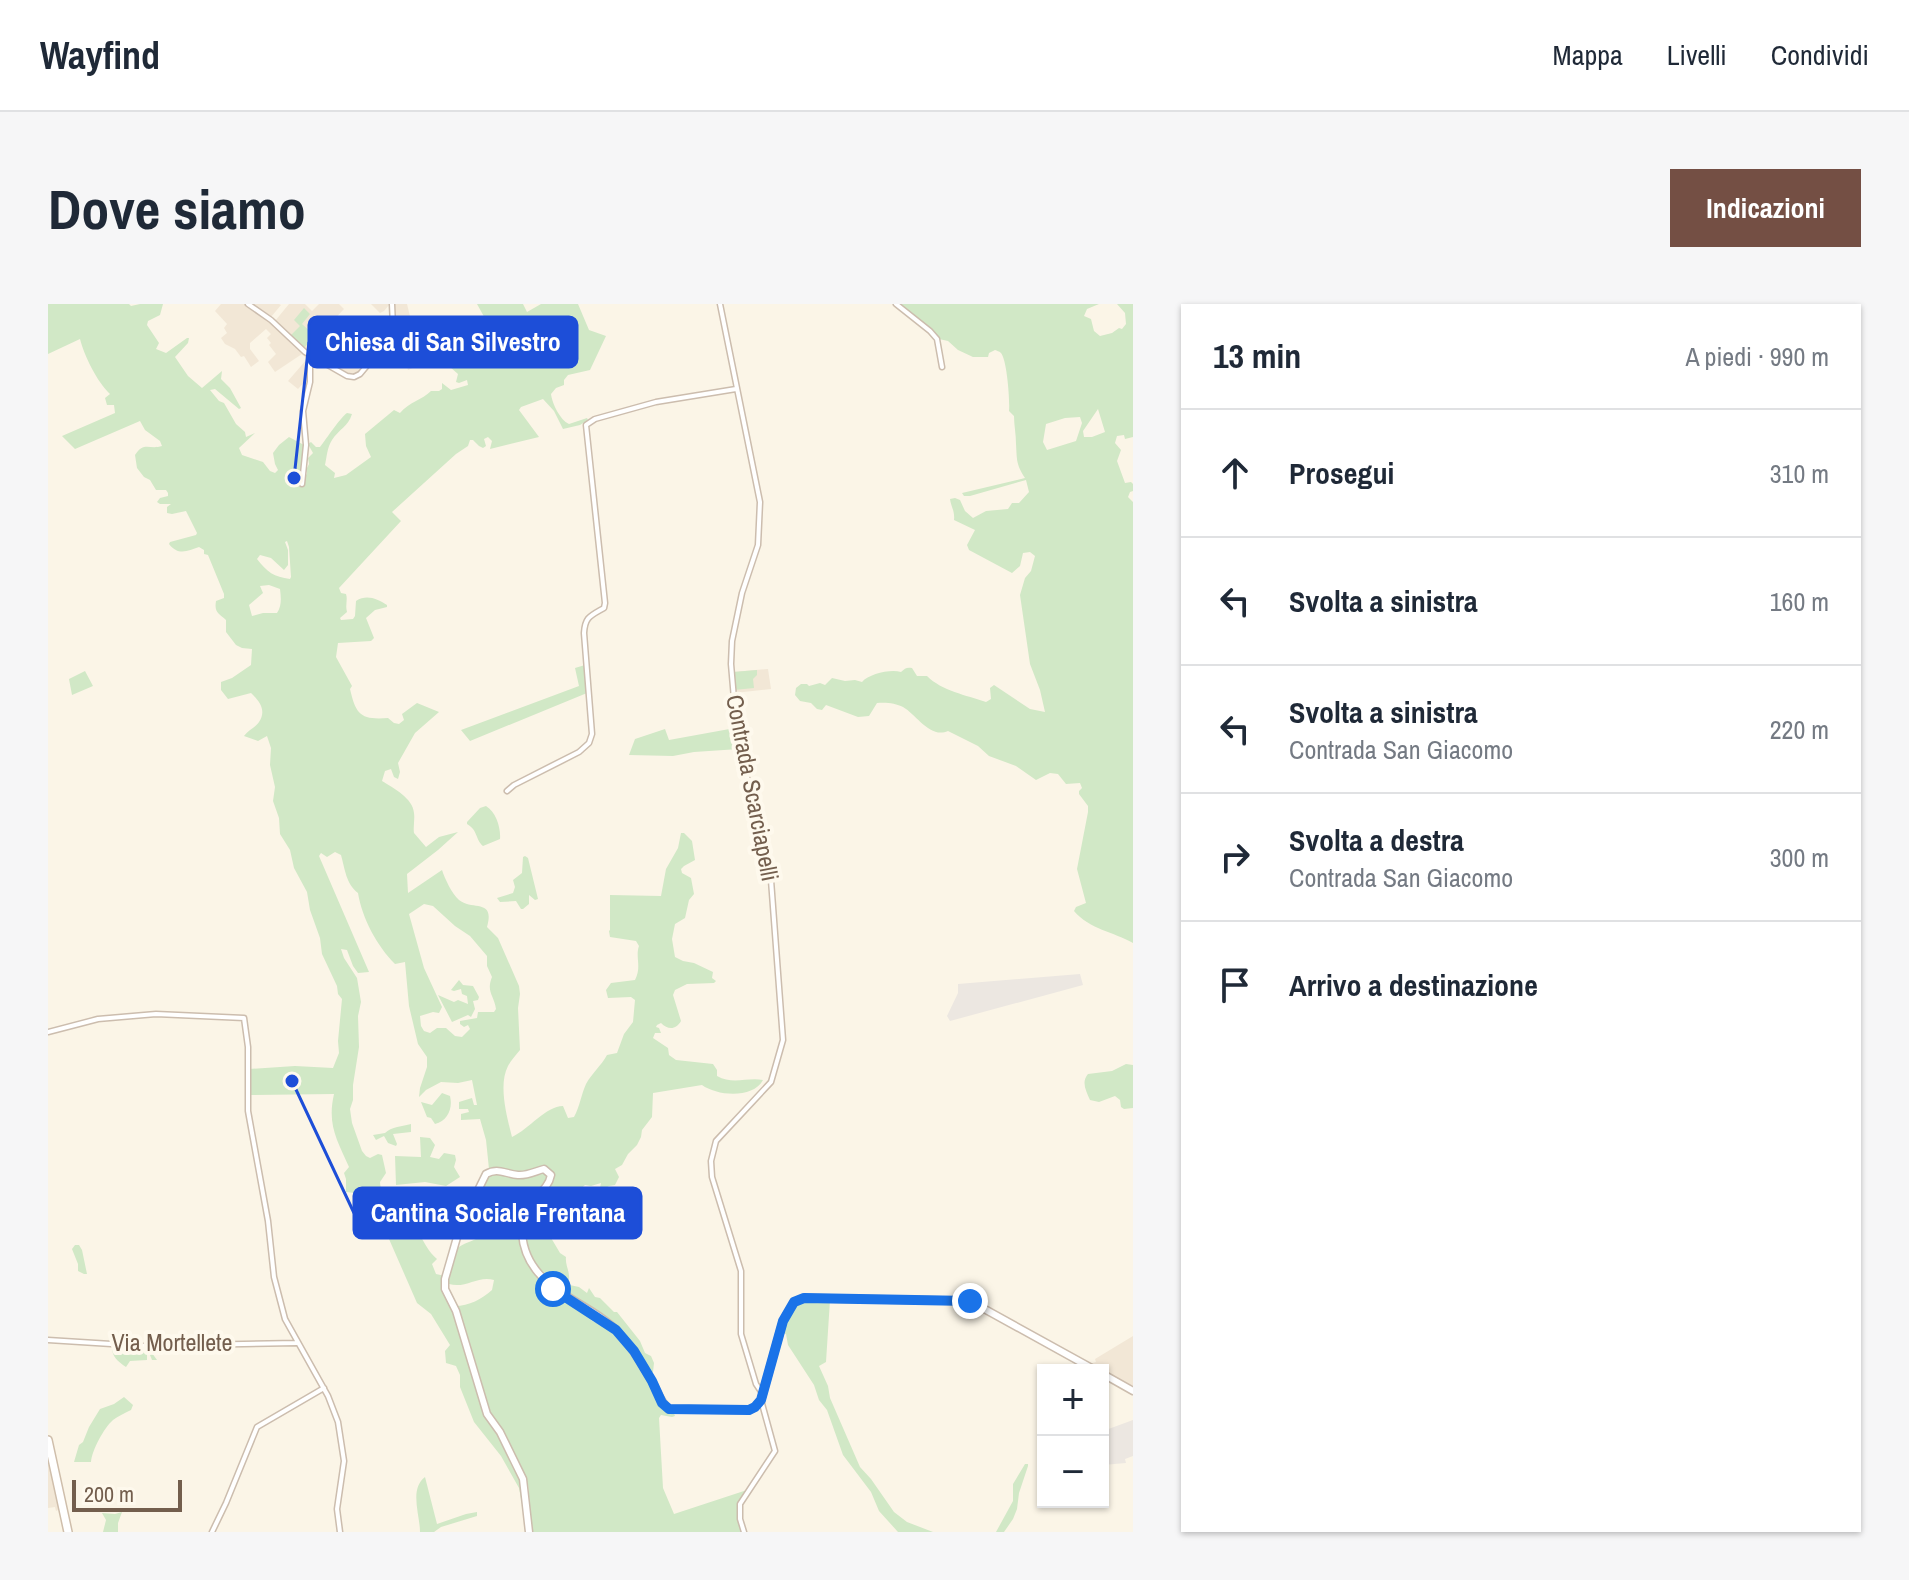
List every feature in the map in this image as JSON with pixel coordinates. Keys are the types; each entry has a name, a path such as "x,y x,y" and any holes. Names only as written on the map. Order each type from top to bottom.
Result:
{"main road":[{"path":"48,1440 68,1532"}],"street":[{"path":"248,304 310,355 347,376 357,376 391,337 392,304"},
{"name":"Contrada Scarciapelli","path":"720,304 760,502 758,545 742,593 731,651 736,722 771,880 783,1040 771,1082 716,1141 711,1161 712,1177 741,1271 741,1334 762,1397"},
{"path":"896,304 937,339 942,367"},
{"path":"302,484 305,457 303,411 310,382 310,355"},
{"path":"507,791 579,752 589,743 592,734 585,622 604,608 605,603 586,425 595,419 656,402 736,389"},
{"path":"48,1032 98,1019 156,1014 244,1018 248,1047 248,1111 268,1221 274,1277 285,1319 324,1388 342,1441 344,1461 337,1509 340,1532"},
{"path":"529,1532 523,1479 500,1432 487,1414 460,1322 445,1289 460,1227 489,1172 498,1170 521,1176 544,1169 551,1175 548,1184 524,1213 522,1233 527,1255 553,1289 616,1330 634,1351 662,1403 669,1409 749,1410 755,1407 762,1397 783,1321 794,1302 804,1298 970,1301 1084,1364"},
{"name":"Via Mortellete","path":"48,1340 143,1346 297,1343"},
{"path":"1109,1377 1133,1391"},
{"path":"212,1532 257,1427 324,1388"},
{"path":"744,1532 740,1504 775,1451 762,1397"}],"shaded area":[{"path":"221,304 245,304 259,312 308,358 310,376 298,389 288,381 307,359 302,354 275,372 268,362 276,354 269,345 271,343 267,338 271,334 266,329 250,343 250,349 259,361 251,367 244,356 241,357 221,338 227,333 224,328 227,324 215,311"},
{"path":"251,304 281,305 271,317 275,321 289,304 305,304 312,311 319,304 339,304 344,309 326,328 339,340 342,337 352,345 360,335 368,341 384,321 390,321 389,305 380,313 371,304 390,304 391,324 390,336 359,373 348,374 308,351"},
{"path":"393,304 407,304 422,364 408,370 399,341 391,341 394,333"},
{"path":"768,669 771,689 734,693 733,672"},
{"path":"1080,974 1083,985 950,1021 947,1016 958,993 958,984"},
{"path":"1133,1336 1133,1385 1130,1387 1109,1375 1109,1364 1089,1364 1096,1362 1095,1359"},
{"path":"1133,1420 1133,1456 1125,1459 1126,1463 1109,1464 1109,1429"},
{"path":"48,1461 58,1506 56,1511 55,1507 48,1508"}],"green space":[{"path":"48,304 163,304 160,315 148,321 147,325 159,343 156,349 166,353 189,338 175,357 188,376 202,388 222,371 221,379 241,408 215,389 210,390 224,403 246,437 255,433 239,448 242,455 263,462 275,473 278,470 273,453 279,445 289,437 304,445 300,479 287,476 289,483 301,487 307,473 308,458 313,453 308,444 311,442 320,447 347,413 352,414 332,440 327,452 325,465 335,473 334,478 346,475 371,457 365,434 394,410 400,413 431,391 442,389 442,383 451,390 468,385 467,380 456,382 458,374 443,354 456,355 480,366 483,364 485,345 495,346 502,342 490,333 492,331 477,304 523,304 527,312 541,304 578,304 589,330 606,336 590,370 568,375 564,385 551,394 557,411 566,422 588,420 563,429 554,411 543,399 521,407 519,410 539,437 490,449 492,441 488,437 484,439 486,446 483,448 470,440 468,446 392,512 401,521 339,588 347,598 347,612 341,620 353,619 356,601 360,599 376,599 387,607 375,610 366,618 374,638 371,641 338,643 336,657 352,686 350,689 355,705 366,717 388,718 399,724 404,720 402,714 417,703 439,712 415,733 398,763 398,779 391,769 385,771 382,781 410,803 414,813 414,833 426,847 439,837 458,832 407,874 408,893 442,870 459,900 488,912 487,927 498,938 519,986 520,1050 508,1066 504,1082 504,1101 512,1137 557,1107 563,1106 568,1118 574,1117 588,1080 607,1055 617,1053 624,1034 633,1022 635,1000 631,997 608,998 606,990 611,983 635,980 639,946 636,941 610,937 610,895 661,896 666,869 678,848 681,833 692,841 695,860 681,869 691,878 694,894 689,900 685,918 675,924 672,939 675,957 713,972 712,978 716,981 687,984 675,990 673,995 681,1021 672,1028 661,1023 657,1025 661,1033 655,1033 653,1038 668,1048 669,1055 676,1060 713,1064 717,1076 723,1079 763,1080 743,1093 716,1092 702,1085 653,1093 652,1117 642,1130 637,1145 622,1165 615,1169 619,1177 615,1185 599,1192 601,1183 585,1185 568,1203 577,1217 545,1223 544,1226 560,1253 566,1257 569,1280 565,1284 579,1287 587,1293 589,1288 595,1297 617,1312 640,1341 645,1353 651,1356 653,1372 648,1372 620,1332 560,1294 533,1263 525,1242 524,1221 532,1203 552,1184 553,1173 545,1168 523,1174 489,1169 480,1119 461,1120 461,1114 469,1112 468,1109 459,1109 459,1102 472,1098 474,1105 477,1105 472,1080 441,1082 419,1097 427,1057 418,1044 409,1006 405,962 395,964 376,940 358,893 348,881 341,855 335,852 327,857 321,853 319,856 369,972 358,973 347,950 341,949 357,978 361,1002 359,1047 350,1109 352,1123 366,1156 382,1155 386,1173 380,1182 385,1197 409,1215 437,1259 432,1264 436,1274 445,1276 445,1287 458,1319 485,1410 468,1342 455,1306 484,1296 492,1290 494,1280 449,1284 454,1252 488,1233 499,1223 498,1219 468,1213 486,1177 495,1173 521,1176 542,1172 548,1176 548,1183 525,1205 521,1216 521,1236 529,1262 545,1283 567,1300 590,1314 591,1320 619,1334 640,1362 662,1403 673,1411 675,1416 661,1415 659,1418 663,1488 674,1514 747,1490 740,1510 742,1532 532,1532 528,1484 500,1432 523,1479 528,1532 525,1532 519,1488 501,1456 474,1422 460,1387 456,1366 446,1363 445,1351 450,1345 431,1314 417,1303 389,1239 373,1214 355,1193 346,1192 344,1173 349,1167 333,1124 334,1094 249,1095 249,1069 295,1066 333,1068 339,1053 342,999 322,954 307,892 280,834 273,801 275,787 267,736 258,741 244,736 259,722 261,706 251,693 228,699 221,690 221,682 251,665 252,649 236,645 226,632 226,620 216,608 216,601 224,598 224,594 208,555 199,547 180,551 169,544 197,533 186,511 167,513 167,507 171,504 157,502 168,496 166,490 156,490 137,468 135,455 138,451 144,447 162,446 160,441 145,430 140,421 75,449 62,436 115,413 114,405 107,405 105,398 110,394 100,383 80,339 48,354","holes":["532,317 549,321 554,329 553,344 542,346","285,542 289,547 290,579 271,573 257,559 260,555 271,558 284,570 288,565","260,586 280,589 277,613 252,616 249,605 263,593","424,904 433,906 470,936 487,956 492,977 490,990 496,1009 494,1012 478,1012 477,1018 460,1021 470,1029 462,1037 455,1036 446,1028 437,1028 430,1033 421,1026 420,1016 439,1013 442,1007 424,968 409,914"]},
{"path":"898,304 1099,304 1087,309 1084,316 1091,319 1094,331 1100,336 1122,329 1126,324 1125,313 1117,304 1133,304 1133,437 1125,439 1124,435 1117,436 1115,443 1121,450 1117,461 1125,483 1133,484 1133,491 1128,497 1133,502 1133,943 1094,926 1074,911 1086,903 1077,869 1088,812 1088,806 1079,794 1082,788 1080,783 1066,784 1058,774 1050,773 1036,780 1016,766 989,756 978,746 948,731 935,732 897,705 877,703 869,716 858,717 826,705 822,710 817,709 795,695 796,688 801,684 825,685 832,678 862,682 880,673 912,668 917,676 927,676 947,689 986,702 991,699 990,688 994,685 1030,709 1045,712 1030,664 1020,595 1035,556 1030,552 1023,553 1020,566 1012,573 969,550 967,545 975,530 954,520 950,499 960,500 973,518 986,511 1008,509 1029,492 1026,480 970,496 962,493 1025,478 1018,462 1014,416 1009,411 1003,357 995,350 988,357 973,357 948,341 939,339","holes":["1098,409 1105,432 1084,437 1083,431","1080,417 1082,423 1076,441 1047,450 1043,442 1046,424"]},
{"path":"304,308 310,314 302,324 315,336 304,348 290,336 300,326 294,320"},
{"path":"585,665 587,693 470,741 461,730 579,686 575,668"},
{"path":"757,670 753,679 754,688 734,690 733,672"},
{"path":"85,671 93,686 72,695 69,679"},
{"path":"735,728 739,749 673,756 629,755 635,739 665,729 669,740"},
{"path":"486,806 497,821 500,839 483,846 467,822"},
{"path":"525,856 538,899 529,895 529,904 521,909 516,901 500,902 497,898 513,893 513,880 522,873"},
{"path":"459,980 463,985 473,986 479,997 473,1001 475,1009 471,1017 468,1015 452,1022 438,995 468,1004 467,996 462,994 461,989 451,990"},
{"path":"1126,1064 1133,1065 1133,1108 1121,1107 1120,1100 1115,1096 1099,1102 1090,1100 1085,1083 1088,1074 1112,1071"},
{"path":"442,1093 450,1096 451,1105 446,1117 435,1124 427,1117 421,1102 432,1105"},
{"path":"411,1124 411,1132 393,1134 396,1146 388,1143 384,1136 376,1140 373,1135 385,1133"},
{"path":"420,1137 430,1138 435,1145 430,1157 439,1159 444,1153 455,1155 454,1167 460,1177 446,1186 425,1182 396,1185 395,1156 421,1157"},
{"path":"75,1245 82,1250 87,1274 78,1271 72,1249"},
{"path":"830,1300 826,1362 819,1366 860,1467 894,1512 907,1522 933,1532 898,1532 879,1511 871,1492 843,1455 827,1410 788,1345 783,1333 794,1308 803,1302"},
{"path":"112,1344 154,1346 152,1353 157,1360 147,1355 147,1360 130,1361 126,1367 115,1358"},
{"path":"124,1397 133,1405 131,1410 106,1428 91,1462 74,1462 79,1445 100,1409"},
{"path":"1025,1464 1028,1466 1013,1519 1004,1532 996,1532 1013,1501 1013,1484"},
{"path":"425,1477 437,1524 466,1514 477,1512 477,1516 434,1532 420,1532 416,1495"},
{"path":"122,1512 118,1532 103,1532 106,1520 102,1513"}],"place":[{"name":"Chiesa di San Silvestro","path":"294,478"},
{"name":"Cantina Sociale Frentana","path":"292,1081"}],"route":[{"path":"553,1289 616,1330 634,1351 662,1403 669,1409 749,1410 755,1407 761,1400 787,1312 794,1302 804,1298 970,1301"}]}
